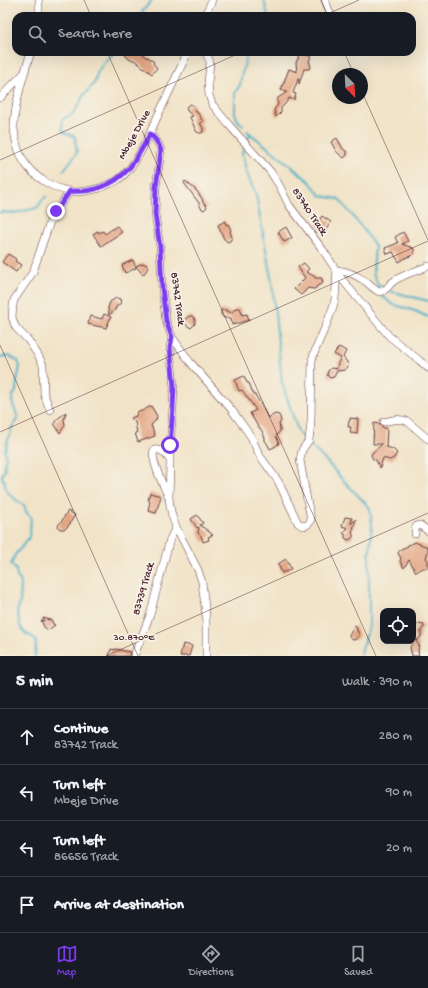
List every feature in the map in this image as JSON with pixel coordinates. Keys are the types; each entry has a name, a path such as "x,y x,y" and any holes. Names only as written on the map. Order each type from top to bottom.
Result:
{"street":[{"path":"39,0 39,12"},
{"path":"207,12 212,0"},
{"path":"325,0 330,12"},
{"name":"Mbeje Drive","path":"29,56 14,118 14,128 19,150 24,161 35,174 55,186 78,192 93,190 105,186 120,178 133,163 150,134 186,56"},
{"name":"83740 Track","path":"207,56 210,62 208,83 209,94 212,104 275,177 289,205 354,294 389,336 428,368"},
{"path":"0,98 25,72"},
{"name":"83742 Track","path":"150,134 159,145 161,151 155,214 160,247 162,288 166,321 172,337 170,348 174,386 170,445 169,498 172,516 176,527 198,570 202,582 206,616 206,656"},
{"path":"50,410 44,394 43,368 41,361 28,340 15,326 12,317 13,305 14,300 33,272 53,217 70,191"},
{"path":"172,337 190,362 247,431 260,456 278,481 298,523 301,526 308,525 311,515 305,492 300,455 309,440 311,422 312,360 328,321 335,298 337,270 353,274 381,292 398,278 428,266"},
{"path":"384,422 394,419 403,419 428,439"},
{"path":"169,498 153,456 154,450 162,451 170,460"},
{"path":"414,534 418,525 428,531"},
{"name":"83739 Track","path":"134,656 150,615 170,539 176,527"}],"building":[{"path":"126,56 145,56 154,62 153,63 157,68 152,74 134,60 130,60"},
{"path":"299,56 311,57 309,61 311,67 309,69 304,69 299,84 298,79 293,93 296,94 294,100 289,98 281,108 281,112 276,117 274,110 278,105 277,100 287,92 281,90 289,69 297,72 296,63"},
{"path":"190,104 194,106 203,122 200,123 203,128 203,132 201,133 196,131 190,117 193,116 187,111 186,107"},
{"path":"337,138 343,149 347,152 347,155 344,158 336,151 331,142"},
{"path":"185,181 196,190 203,200 202,201 207,207 204,210 201,208 184,183"},
{"path":"322,216 331,222 325,231 316,225"},
{"path":"225,221 226,225 228,224 231,230 232,238 228,242 224,239 218,225"},
{"path":"117,226 122,232 101,246 93,234 98,231 99,233 103,231 105,234"},
{"path":"286,227 292,238 284,242 278,232"},
{"path":"403,232 408,241 402,244 413,248 414,253 399,262 393,252 387,254 385,248 398,243 395,237"},
{"path":"8,254 16,259 15,261 21,265 16,272 2,262"},
{"path":"133,260 136,268 125,273 122,265"},
{"path":"143,263 147,265 148,268 143,275 136,266"},
{"path":"304,263 309,269 306,272 315,278 321,278 323,283 314,289 308,288 301,295 294,289 305,278 298,267"},
{"path":"116,298 120,299 121,303 109,315 108,308 110,302"},
{"path":"236,308 240,308 242,315 247,314 249,320 232,325 231,318 224,318 221,315 221,310 226,310 231,313"},
{"path":"104,314 111,317 106,328 88,324 90,316 102,319"},
{"path":"190,316 195,319 195,324 191,328 185,323 186,318"},
{"path":"339,347 346,351 343,357 347,362 348,367 344,370 337,371 334,377 330,378 327,375 328,371 331,368 337,369 341,358 334,354"},
{"path":"244,376 268,418 275,414 279,415 280,417 280,431 276,436 279,443 270,449 265,441 262,431 250,413 256,410 242,390 239,391 235,380"},
{"path":"151,406 157,416 156,420 151,425 155,436 138,442 135,433 137,432 135,422 131,418 136,416 137,412"},
{"path":"66,412 64,420 65,425 60,433 55,425 55,422"},
{"path":"350,418 358,419 357,434 350,433 351,427 348,427"},
{"path":"374,423 387,428 386,447 393,449 397,453 394,458 390,460 383,458 380,468 376,460 373,459 371,455 382,444 373,444"},
{"path":"150,493 161,496 156,513 148,511 150,501 148,500"},
{"path":"68,511 75,515 65,529 60,529 58,526"},
{"path":"197,515 203,523 200,525 213,535 208,537 209,540 203,542 198,533 199,527 197,528 191,519"},
{"path":"345,517 352,518 351,524 356,519 352,533 353,537 348,540 345,538 345,534 343,533 348,528 342,526"},
{"path":"416,542 428,547 426,558 428,561 428,568 423,568 416,572 409,560 404,568 398,553 401,549"},
{"path":"286,559 291,569 282,573 278,564"},
{"path":"43,618 52,621 55,625 48,630 44,627 41,620 44,621"},
{"path":"419,623 423,624 424,627 421,631 421,637 416,641 416,629 416,626"},
{"path":"355,625 359,635 357,639 353,640 349,636"},
{"path":"416,641 419,645 419,656 412,656 410,647 412,644 416,644"},
{"path":"183,644 192,646 189,656 180,656"},
{"path":"111,649 130,652 129,656 109,656"}],"waterway":[{"path":"142,12 152,0"},
{"path":"264,0 267,12"},
{"path":"63,171 77,153 75,137 63,132 62,120 74,112 82,97 94,84 98,71 111,56"},
{"path":"243,126 237,119 235,113 235,93 240,85 247,56"},
{"path":"247,131 310,182 321,196 339,199 375,246 373,273 378,285 378,290"},
{"path":"247,141 250,134"},
{"path":"245,145 242,153 247,174 256,195 272,283 282,383 299,434 370,508 372,524 369,562 369,626 360,656"},
{"path":"0,213 14,213 33,209 38,207 42,200 46,197"},
{"path":"377,283 383,287"},
{"path":"390,291 428,301"},
{"path":"381,295 392,304 415,311 428,317"},
{"path":"0,357 9,356 18,361 20,367 16,391 12,402 18,418 11,429 8,439 5,451 5,469 2,478 5,481 8,492 24,505 26,512 31,517 28,539 15,555 11,564 16,570 17,577 21,584 20,603 17,611 21,628 26,634 33,637 36,641 35,656"}],"route":[{"path":"56,211 70,191 78,192 93,190 116,181 126,173 150,134 155,139 161,151 156,187 155,214 159,237 162,288 166,321 172,337 170,348 174,386 170,445"}]}
